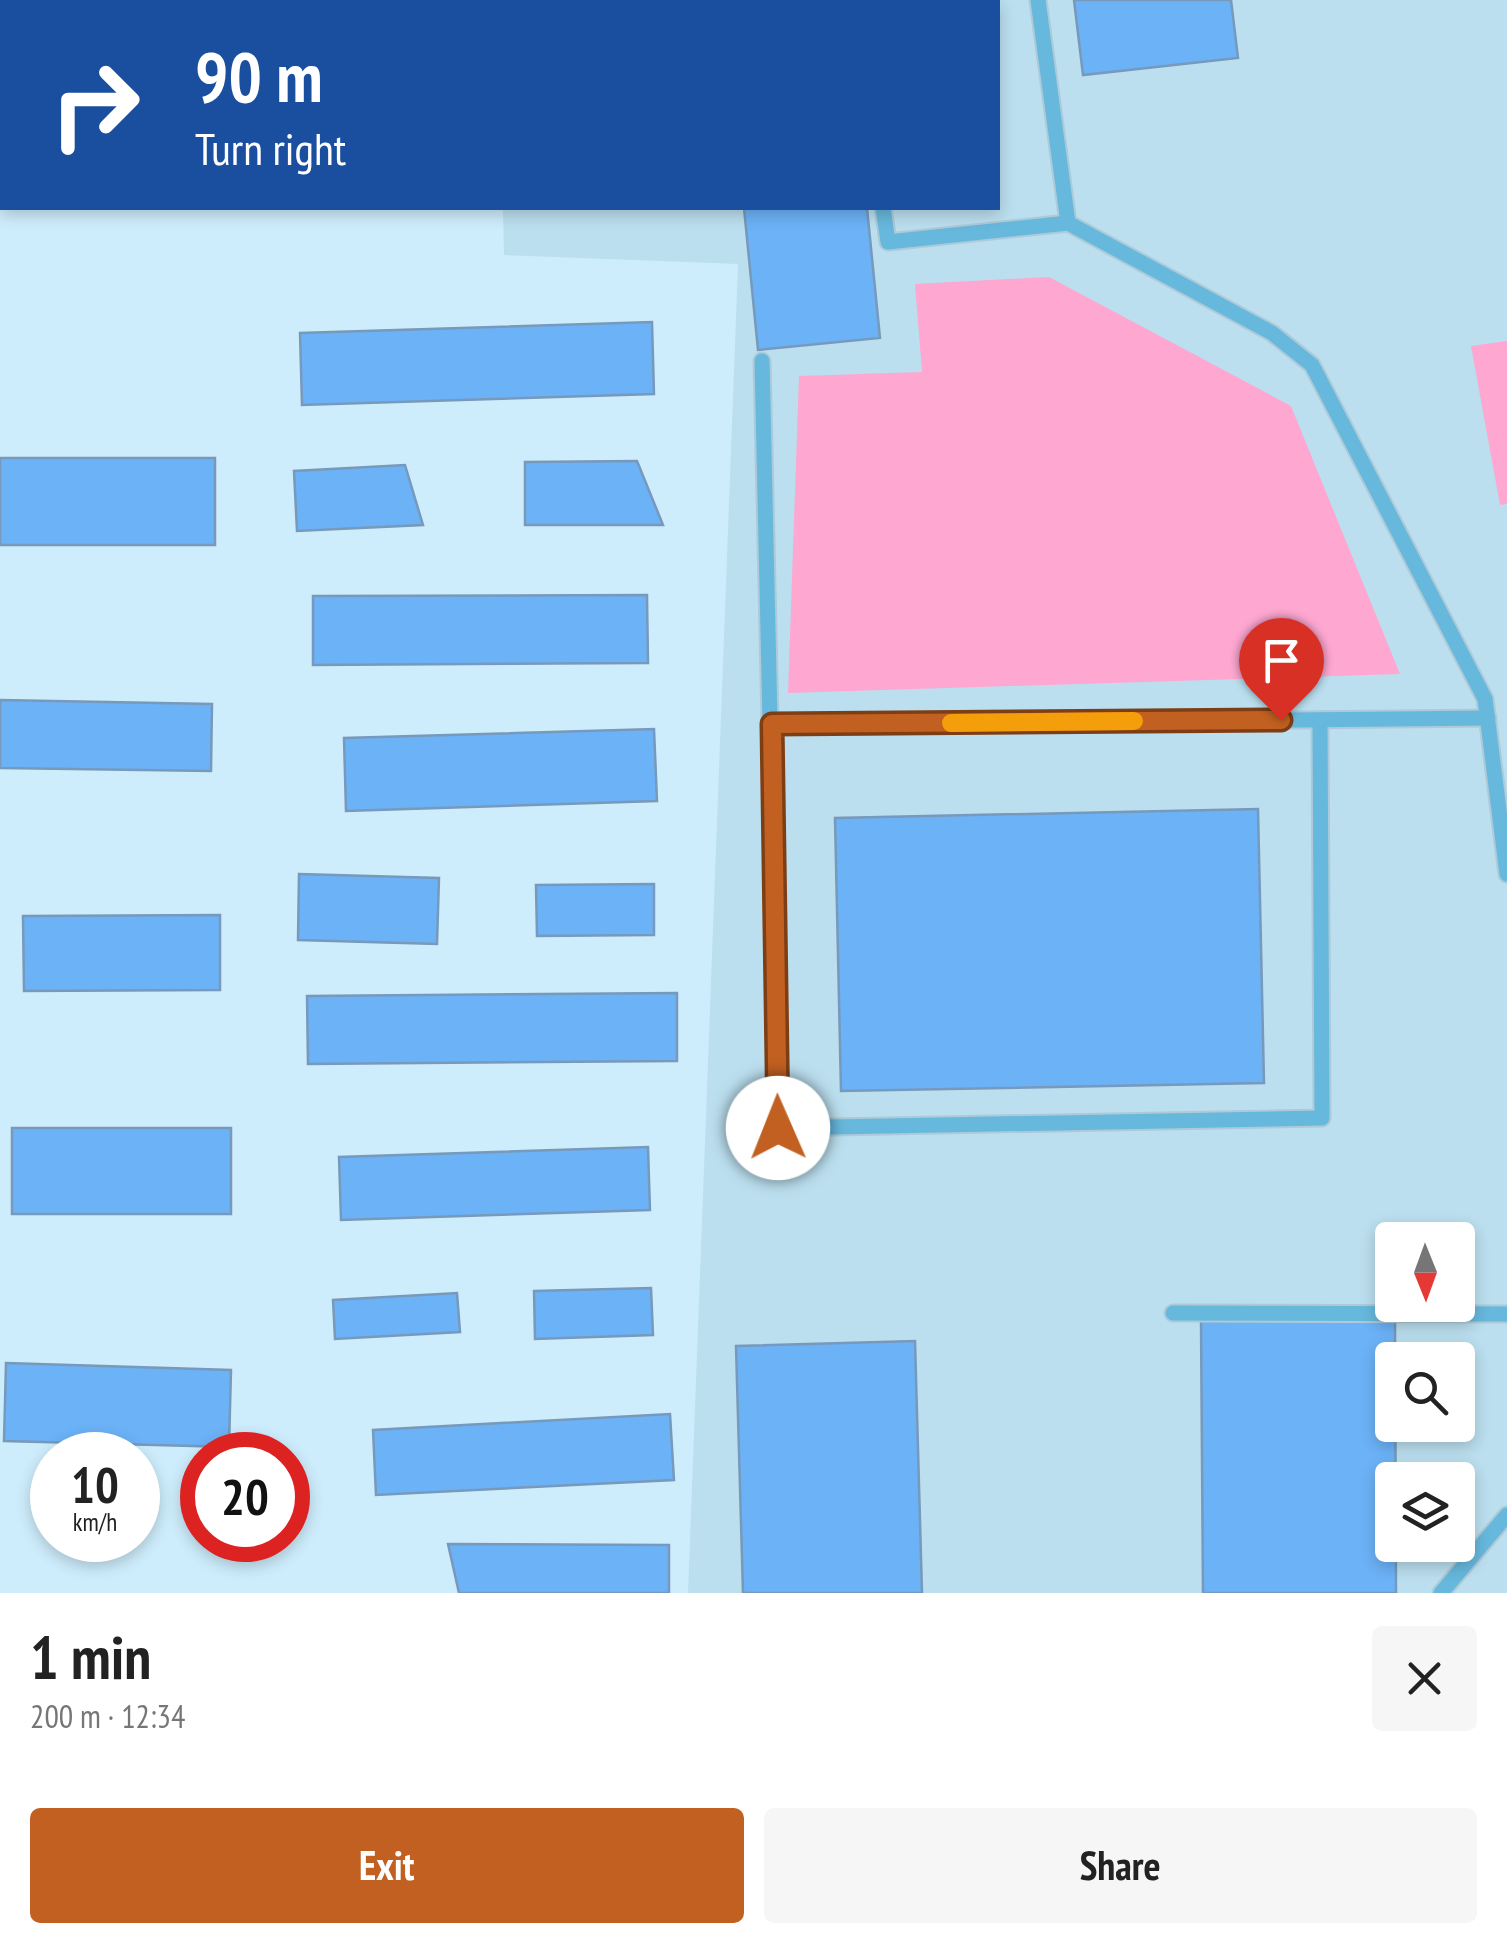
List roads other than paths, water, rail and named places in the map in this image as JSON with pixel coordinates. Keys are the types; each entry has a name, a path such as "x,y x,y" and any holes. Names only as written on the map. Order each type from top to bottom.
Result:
{"lane":[{"path":"1038,0 1068,223"},
{"path":"883,210 888,242 1068,223 1272,334 1312,366 1485,699 1507,874"},
{"path":"762,361 778,1128 1322,1118 1320,720"},
{"path":"772,724 1488,718"},
{"path":"1173,1313 1507,1314"},
{"path":"1441,1593 1507,1515"}]}
